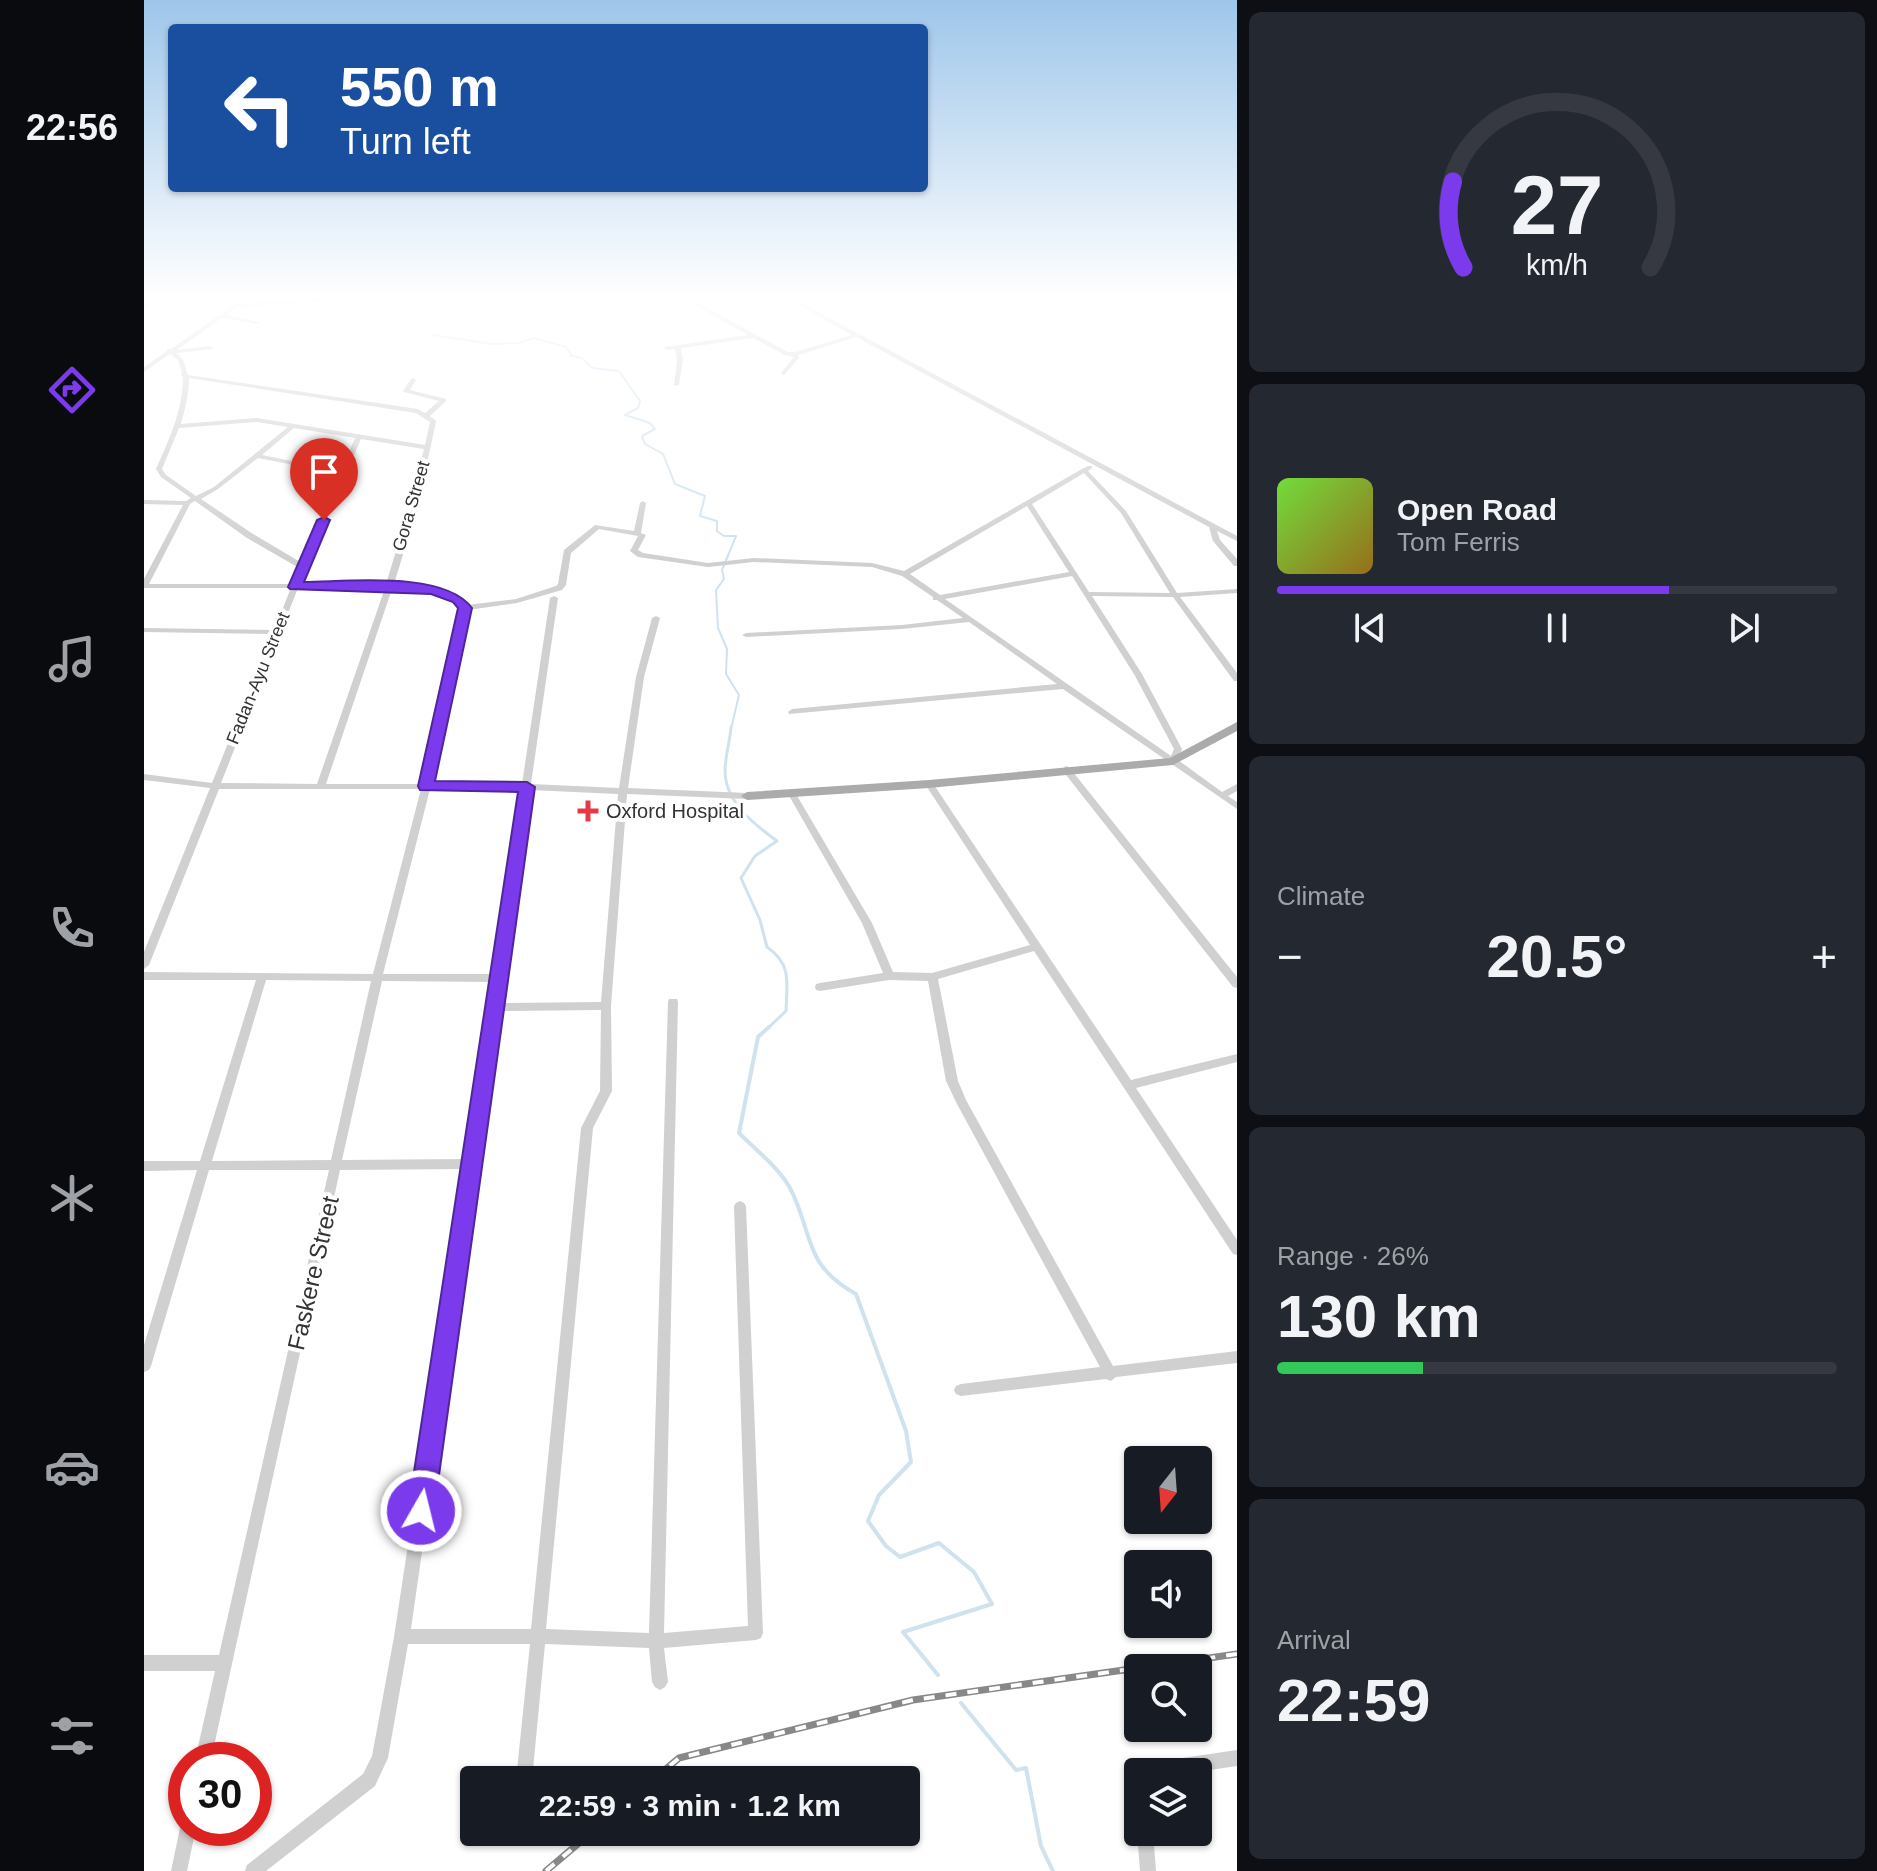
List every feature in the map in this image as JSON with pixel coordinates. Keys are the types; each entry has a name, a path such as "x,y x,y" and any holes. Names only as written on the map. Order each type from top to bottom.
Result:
{"main road":[{"path":"747,796 929,784 1173,761 1237,726"}],"street":[{"path":"185,384 180,426 159,469 163,476 250,536 305,568"},
{"path":"241,384 402,408 427,415"},
{"name":"Gora Street","path":"321,785 388,586 428,448 433,421 427,415 444,400 406,391 410,384"},
{"path":"950,384 1237,539"},
{"path":"180,426 257,420 428,448"},
{"path":"144,502 187,503 197,499 259,456 293,426"},
{"name":"Fadan-Ayu Street","path":"144,965 295,587 359,437"},
{"path":"259,456 343,473"},
{"path":"905,574 1097,463"},
{"path":"1084,470 1124,512 1175,595 1237,679"},
{"path":"187,503 144,586 388,586 433,590 458,599 465,608 517,601 559,588 567,552 598,527 642,535 634,551 636,553 699,565 754,560 872,565 905,574 1237,806"},
{"path":"637,534 643,503"},
{"path":"1028,503 1138,674 1178,749 1173,761"},
{"path":"1212,526 1217,541 1237,564"},
{"path":"936,598 1073,574"},
{"path":"1086,594 1175,595 1237,591"},
{"path":"253,1871 369,1780 380,1758 402,1637 554,598"},
{"name":"Faskere Street","path":"207,1742 377,979 426,786 465,608"},
{"path":"525,1766 587,1128 606,1091 606,1006 623,792 640,677 656,618"},
{"path":"746,635 902,627 967,620"},
{"path":"144,630 277,632"},
{"path":"792,712 1064,686"},
{"path":"1066,769 1237,984"},
{"path":"144,777 214,786 527,787 747,796"},
{"path":"929,784 1237,1250"},
{"path":"1223,795 1237,787"},
{"path":"792,794 867,923 889,976"},
{"path":"820,987 889,976 932,977 1037,946"},
{"path":"144,976 498,978"},
{"path":"144,1366 262,976"},
{"path":"932,977 952,1081 1111,1375"},
{"path":"660,1682 656,1641 673,1002"},
{"path":"493,1007 606,1006"},
{"path":"1129,1085 1237,1058"},
{"path":"144,1166 472,1164"},
{"path":"402,1637 537,1636 656,1641 756,1633 740,1206"},
{"path":"961,1390 1111,1375 1237,1357"},
{"path":"144,1663 223,1663"},
{"path":"1212,1762 1237,1758"},
{"path":"179,1871 184,1846"},
{"path":"1146,1846 1148,1871"}],"waterway":[{"path":"628,384 640,401 638,408 625,415 650,423 655,429 642,436 645,444 663,454 675,484 705,496 700,516 717,521 717,531 724,536 736,536 722,570 724,579 716,590 718,628 727,649 726,674 739,695 731,729"},
{"path":"731,727 725,771 730,793 743,812 777,841 755,856 741,878 760,920 767,947 781,960 786,975 786,1011 767,1029"},
{"path":"769,1027 758,1037 739,1133 773,1166 790,1188 812,1247 826,1271 856,1294 906,1431 911,1462 879,1495 868,1521 886,1546 900,1557 939,1543 974,1572 992,1604 903,1632 938,1675"},
{"path":"961,1703 1016,1770 1026,1768 1041,1846 1053,1871"}],"railway":[{"path":"1212,1658 1237,1654"},
{"path":"670,1766 679,1758 913,1700 1124,1670"},
{"path":"546,1871 575,1846"}],"place":[{"name":"Oxford Hospital","path":"588,811"}],"route":[{"path":"324,520 295,587 388,586 433,590 458,599 465,608 426,786 527,787 421,1511"}]}
